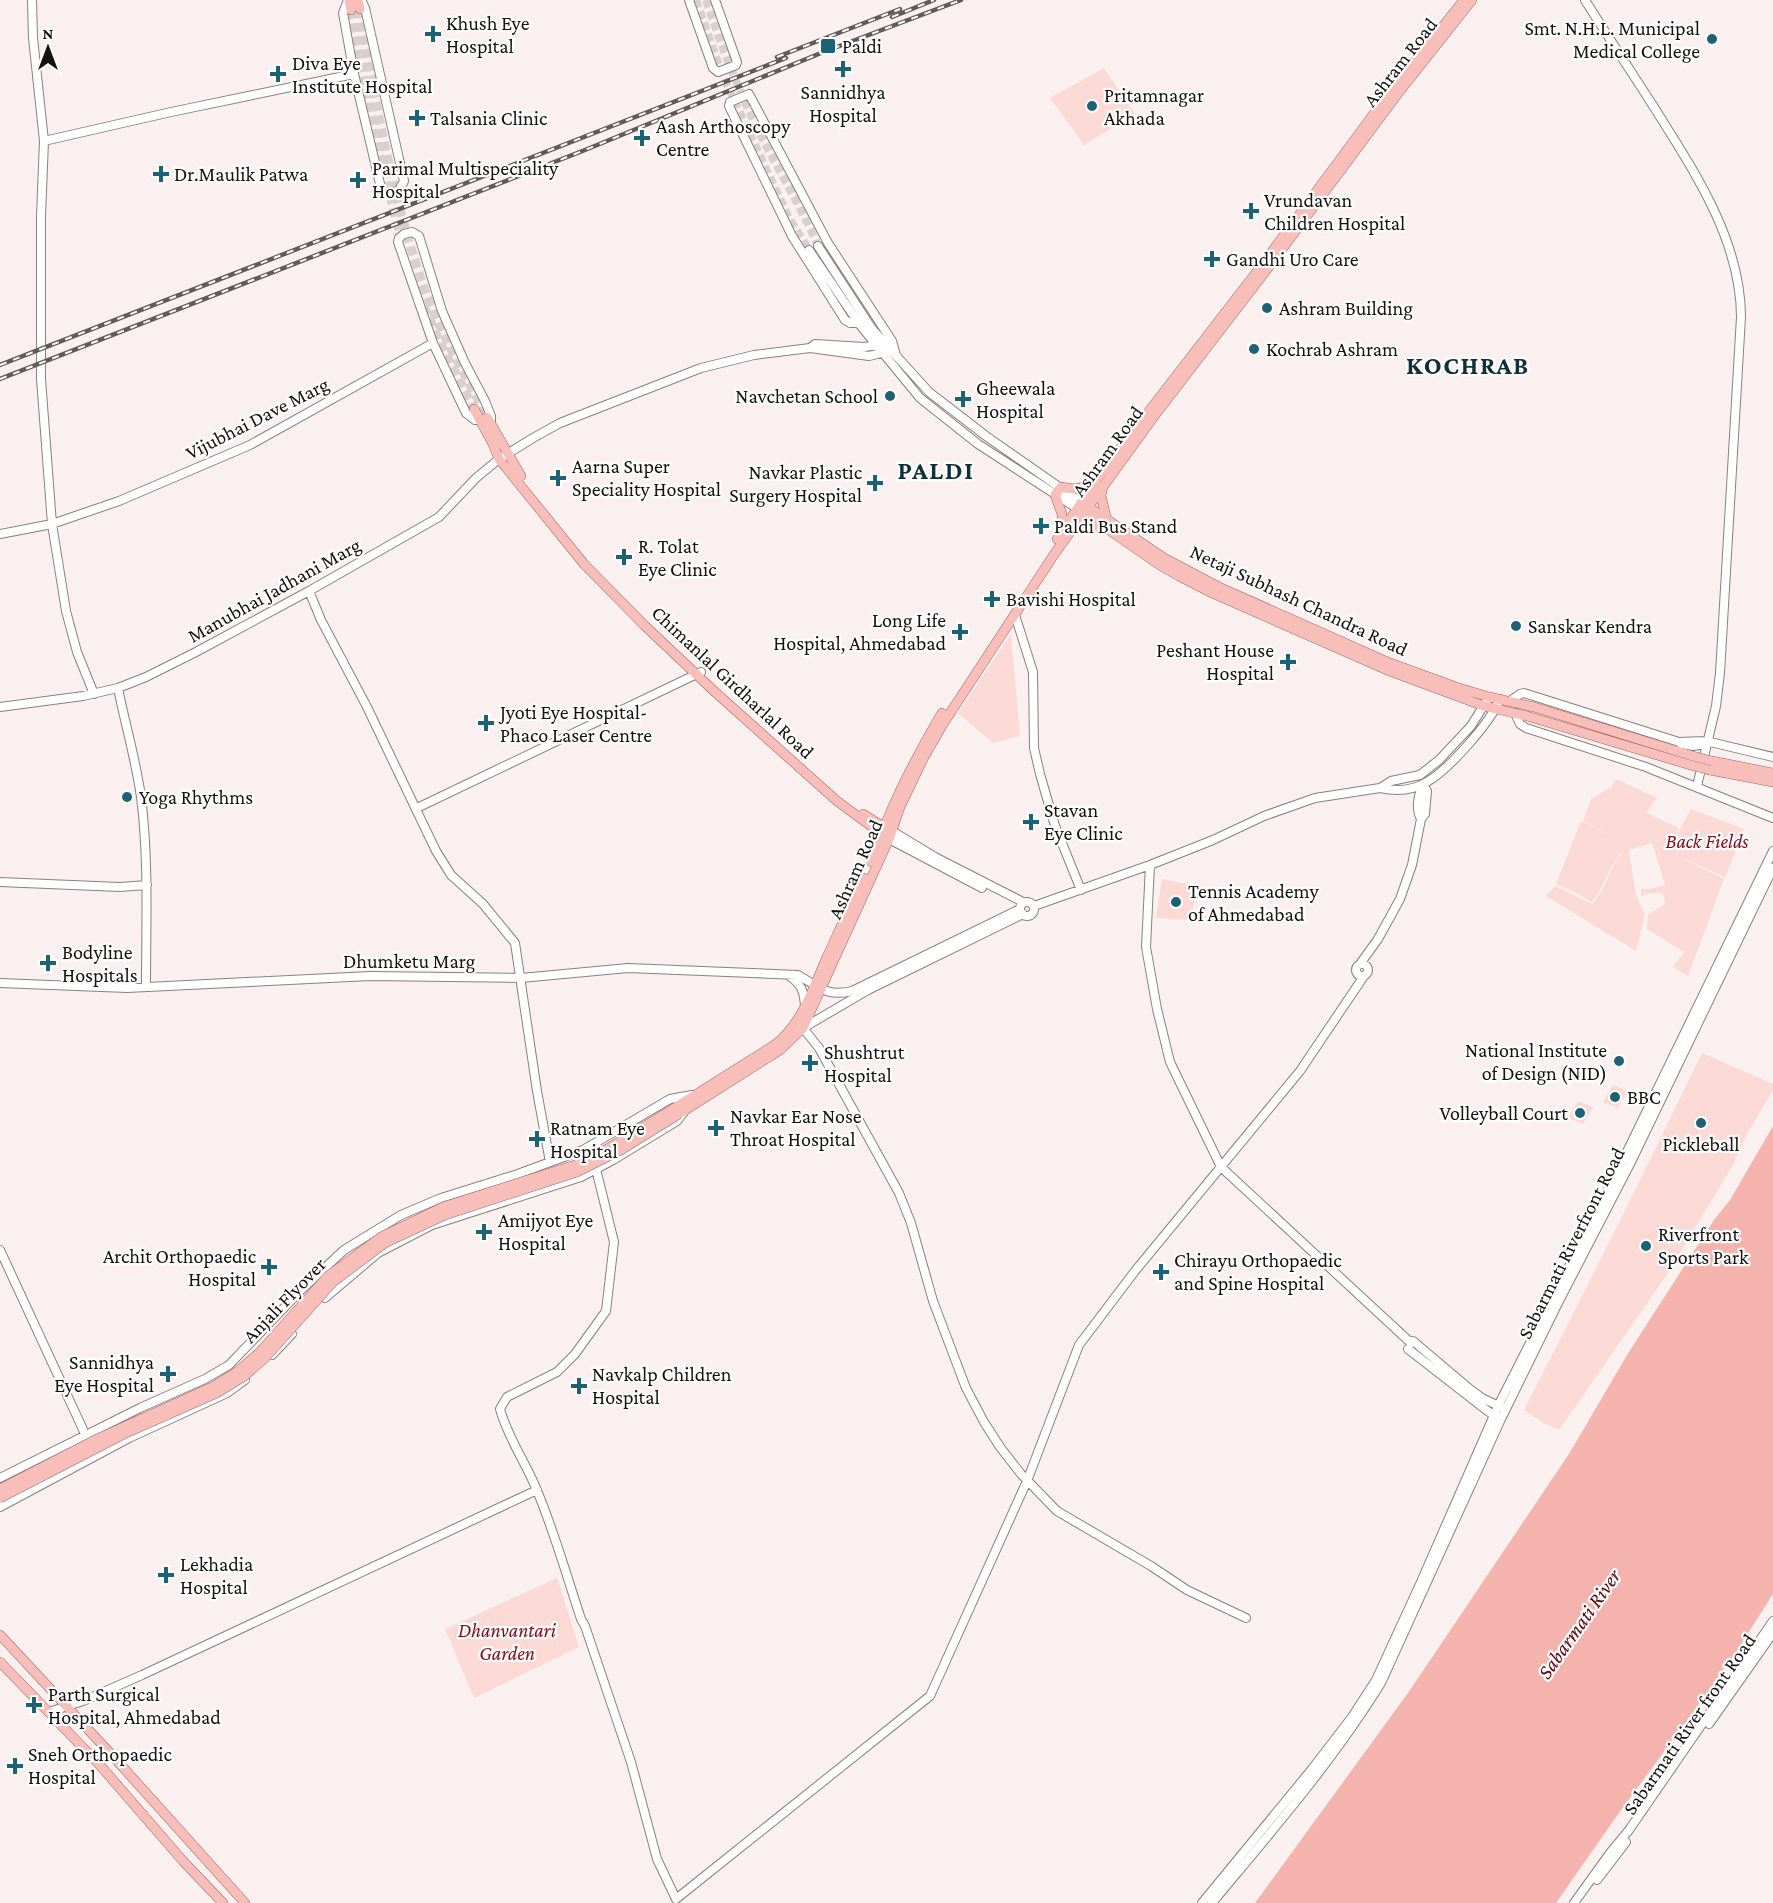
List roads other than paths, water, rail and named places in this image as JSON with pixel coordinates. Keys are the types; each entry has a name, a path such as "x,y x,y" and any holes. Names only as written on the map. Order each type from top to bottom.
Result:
{"main road":[{"name":"Ashram Road","path":"680,1110 780,1050 799,1026 887,834 929,735 954,693 1100,482 1383,101 1464,0"},
{"name":"Ashram Road","path":"1100,482 1268,268 1396,96 1472,0"},
{"path":"474,410 486,421"},
{"name":"Chimanlal Girdharlal Road","path":"486,421 507,452 516,471 588,560 698,673"},
{"name":"Chimanlal Girdharlal Road","path":"486,421 499,459 584,564 644,626 837,801 887,834"},
{"path":"1100,482 1106,523 1067,530 1058,491 1084,488 1100,482"},
{"name":"Netaji Subhash Chandra Road","path":"1083,508 1164,558 1229,591 1390,663 1489,697 1534,707 1695,762"},
{"name":"Netaji Subhash Chandra Road","path":"1106,523 1161,566 1212,592 1387,670 1484,706 1695,762 1769,777"},
{"name":"Ashram Road","path":"887,834 924,757 943,724 1015,615 1067,530"},
{"name":"Ashram Road","path":"692,1095 776,1044 799,1026 805,1006 818,987"},
{"name":"Anjali Flyover","path":"0,1498 124,1434 217,1393 243,1377 265,1358 333,1282 385,1243 445,1215 577,1172 621,1150 680,1110 692,1095"},
{"name":"Anjali Flyover","path":"0,1489 97,1439 214,1386 238,1371 260,1352 328,1276 381,1237 443,1208 575,1165 680,1110"},
{"path":"0,1635 245,1903"},
{"path":"0,1662 98,1763 183,1861 223,1903"}],"street":[{"path":"32,0 33,38 44,141 41,216 41,379 52,524 66,611 77,652 94,694"},
{"path":"689,0 713,68 718,72 736,65 737,62 715,0"},
{"path":"1585,0 1683,153 1727,241 1738,284 1741,317 1723,640 1716,706 1697,786"},
{"path":"355,3 365,8 404,181 399,190 392,193 385,193 381,188 354,74 343,13 355,3"},
{"path":"44,141 354,74"},
{"path":"858,322 850,323 845,320 792,236 739,129 729,106 730,102 748,94 828,243 892,341 886,350"},
{"path":"412,232 419,236 442,311 491,416 486,421 475,420 466,413 433,343 415,297 398,242 404,234 412,232"},
{"path":"886,350 858,322 816,260 813,248 859,309 920,398 959,430 1083,508"},
{"name":"Vijubhai Dave Marg","path":"0,534 52,524 119,501 250,444 433,343"},
{"name":"Manubhai Jadhani Marg","path":"0,707 94,694 118,688 156,672 309,591 439,517 476,478 507,452 560,423 701,368 754,355 810,348 865,356 886,350"},
{"path":"309,591 321,620 417,808 436,851 451,875 483,904 515,943 550,1162"},
{"path":"1015,615 1033,672 1034,748 1040,774 1055,826 1081,890"},
{"path":"417,808 698,673"},
{"path":"118,688 141,795 147,885 146,987"},
{"path":"1510,701 1524,693 1679,742 1706,742 1773,757"},
{"path":"1380,788 1391,781 1420,775 1439,760 1471,726 1489,697"},
{"path":"596,1169 614,1242 606,1311 575,1354 557,1372 507,1397 500,1409 504,1424 537,1490 555,1536 581,1620 631,1762 657,1859 676,1901 930,1696 1027,1481 1078,1345 1135,1271 1300,1071 1345,1002 1400,899 1412,865 1421,819 1418,813 1419,791 1487,723 1500,699"},
{"path":"1515,713 1520,724 1526,728 1646,767 1773,818"},
{"path":"1420,775 1423,785"},
{"path":"1246,1618 1187,1590 1151,1566 1057,1511 1027,1481 1000,1447 966,1388 933,1300 911,1223 899,1193 824,1057 799,1026 1021,908 1031,914 1034,906 1150,865 1213,840 1264,816 1314,798 1380,788 1393,791 1423,785"},
{"name":"Chimanlal Girdharlal Road","path":"887,834 966,880 1021,908 1028,901 1034,906"},
{"path":"1718,975 1773,851"},
{"path":"1150,865 1146,947 1157,1009 1170,1062 1221,1167 1411,1344 1498,1417"},
{"path":"1718,975 1773,868"},
{"path":"0,882 120,887 147,885"},
{"name":"Dhumketu Marg","path":"0,983 127,988 370,976 521,978 628,968 798,975 818,987 839,994 852,991 1021,908"},
{"path":"787,975 804,991 805,1006"},
{"name":"Sabarmati Riverfront Road","path":"1498,1417 1524,1362 1630,1164 1718,975"},
{"path":"0,1478 140,1408 206,1379 229,1365 344,1250 401,1215 436,1200 583,1150 670,1099 692,1095"},
{"path":"0,1507 123,1441 227,1394 280,1348 325,1297 378,1253 432,1225 580,1177 677,1121 680,1110"},
{"path":"436,1200 444,1221"},
{"path":"0,1250 86,1436"},
{"path":"314,1278 325,1297"},
{"path":"1411,1344 1471,1390 1502,1408"},
{"path":"1202,1903 1312,1769 1352,1717 1376,1680 1498,1417"},
{"path":"1212,1903 1316,1774 1382,1683 1498,1417"},
{"path":"49,1712 83,1701 142,1675 537,1490"},
{"path":"1576,1903 1773,1621"},
{"name":"Sabarmati River front Road","path":"1576,1903 1632,1833 1773,1633"}],"water":[{"name":"Sabarmati River","path":"1773,1126 1773,1594 1729,1663 1556,1903 1255,1903 1408,1693 1569,1454 1627,1355 1714,1220 1730,1200"}],"tunnel":[{"path":"696,0 722,74 789,218 809,250"},
{"path":"706,0 748,109 818,246"},
{"path":"360,9 393,183 412,251 437,319 487,417"},
{"path":"351,10 377,146 402,242"},
{"path":"424,306 474,409"}],"railway":[{"path":"892,17 934,0"},
{"path":"0,379 585,150 821,53 961,0"},
{"path":"777,57 900,9"},
{"path":"0,365 786,58"}],"place":[{"name":"Khush Eye Hospital","path":"433,34"},
{"name":"Smt. N.H.L. Municipal Medical College","path":"1712,39"},
{"name":"Paldi","path":"828,46"},
{"name":"Sannidhya Hospital","path":"843,69"},
{"name":"Diva Eye Institute Hospital","path":"278,74"},
{"name":"Pritamnagar Akhada","path":"1092,106"},
{"name":"Talsania Clinic","path":"417,118"},
{"name":"Aash Arthoscopy Centre","path":"642,138"},
{"name":"Dr.Maulik Patwa","path":"161,174"},
{"name":"Parimal Multispeciality Hospital","path":"358,180"},
{"name":"Vrundavan Children Hospital","path":"1251,211"},
{"name":"Gandhi Uro Care","path":"1212,259"},
{"name":"Ashram Building","path":"1267,308"},
{"name":"Kochrab Ashram","path":"1254,349"},
{"name":"Navchetan School","path":"890,396"},
{"name":"Gheewala Hospital","path":"963,399"},
{"name":"Aarna Super Speciality Hospital","path":"558,478"},
{"name":"Navkar Plastic Surgery Hospital","path":"875,483"},
{"name":"Paldi Bus Stand","path":"1041,526"},
{"name":"R. Tolat Eye Clinic","path":"624,557"},
{"name":"Bavishi Hospital","path":"992,599"},
{"name":"Sanskar Kendra","path":"1516,626"},
{"name":"Long Life Hospital, Ahmedabad","path":"960,632"},
{"name":"Peshant House Hospital","path":"1288,662"},
{"name":"Jyoti Eye Hospital- Phaco Laser Centre","path":"486,723"},
{"name":"Yoga Rhythms","path":"127,797"},
{"name":"Stavan Eye Clinic","path":"1031,822"},
{"name":"Tennis Academy of Ahmedabad","path":"1176,902"},
{"name":"Bodyline Hospitals","path":"48,963"},
{"name":"National Institute of Design (NID)","path":"1619,1061"},
{"name":"Shushtrut Hospital","path":"810,1063"},
{"name":"BBC","path":"1615,1097"},
{"name":"Volleyball Court","path":"1580,1113"},
{"name":"Pickleball","path":"1701,1123"},
{"name":"Navkar Ear Nose Throat Hospital","path":"716,1128"},
{"name":"Ratnam Eye Hospital","path":"537,1139"},
{"name":"Amijyot Eye Hospital","path":"484,1232"},
{"name":"Riverfront Sports Park","path":"1646,1246"},
{"name":"Archit Orthopaedic Hospital","path":"269,1267"},
{"name":"Chirayu Orthopaedic and Spine Hospital","path":"1161,1272"},
{"name":"Sannidhya Eye Hospital","path":"168,1374"},
{"name":"Navkalp Children Hospital","path":"579,1386"},
{"name":"Lekhadia Hospital","path":"166,1575"},
{"name":"Parth Surgical Hospital, Ahmedabad","path":"34,1705"},
{"name":"Sneh Orthopaedic Hospital","path":"15,1766"}],"district":[{"name":"KOCHRAB","path":"1468,365"},
{"name":"PALDI","path":"936,470"}],"park label":[{"name":"Back Fields","path":"1707,841"},
{"name":"Dhanvantari Garden","path":"507,1642"}]}
